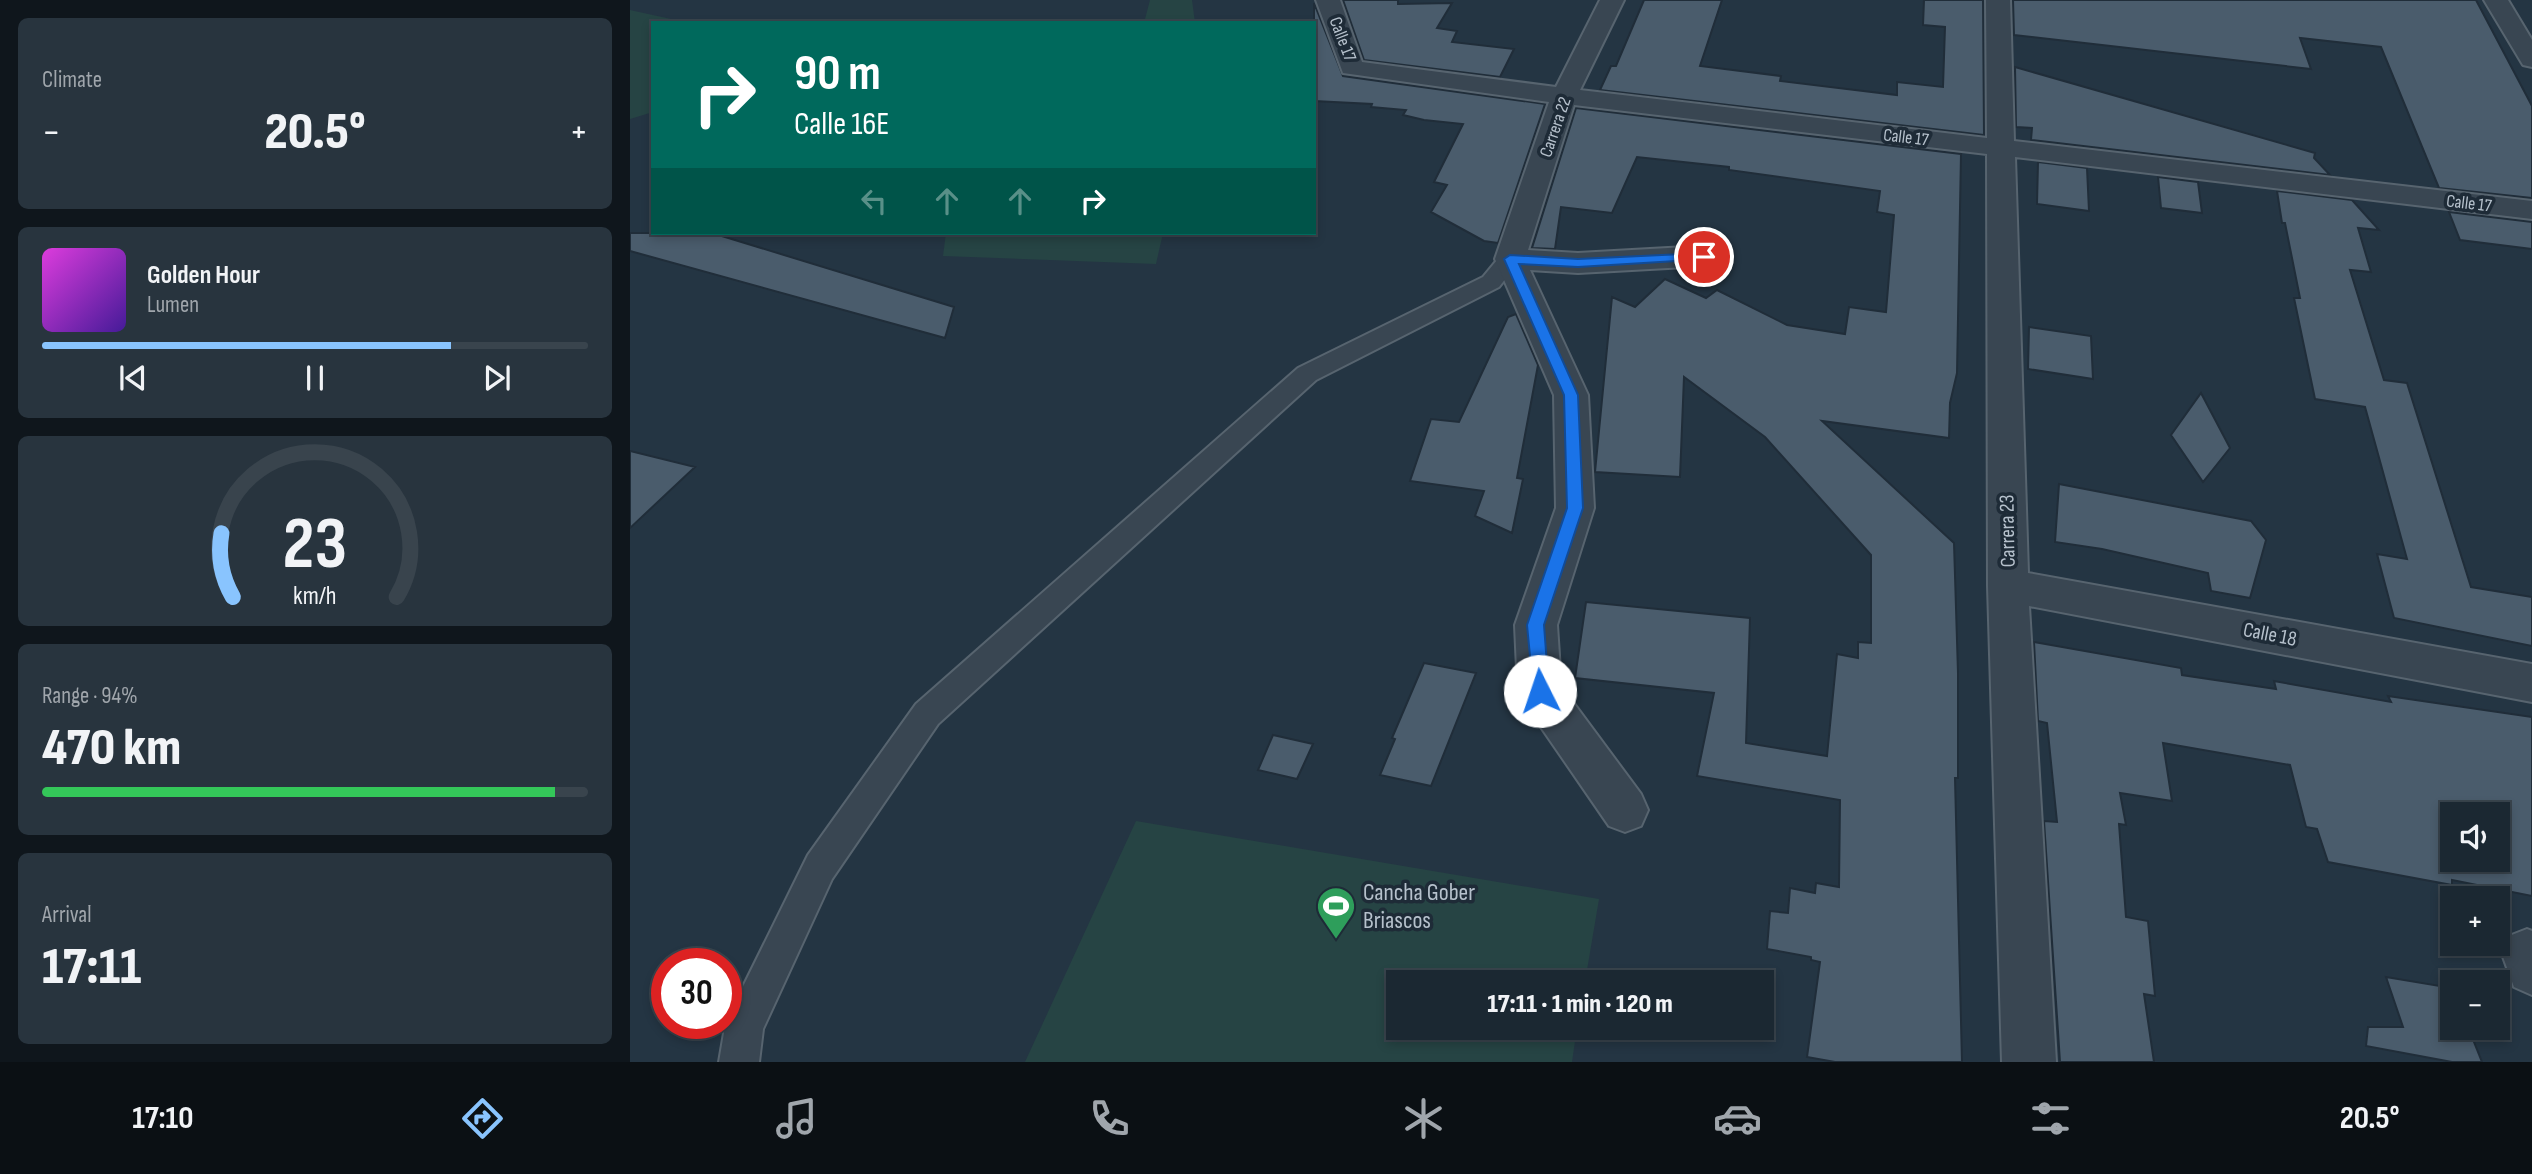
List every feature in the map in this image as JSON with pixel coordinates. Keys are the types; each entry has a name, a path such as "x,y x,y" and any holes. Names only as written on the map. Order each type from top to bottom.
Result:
{"street":[{"name":"Calle 17","path":"1328,0 1352,68 1564,96 2532,210"},
{"name":"Carrera 22","path":"1510,259 1564,96 1612,0"},
{"name":"Carrera 23","path":"1998,0 2008,586 2029,1062"},
{"path":"2496,0 2532,60"},
{"path":"1625,810 1540,691 1536,625 1575,508 1571,395 1510,259 1578,263 1704,257"},
{"name":"Calle 18","path":"2008,586 2532,683"}],"lane":[{"path":"740,1062 744,1027 820,867 927,714 1307,374 1491,282 1510,259"}],"green space":[{"path":"1150,0 1192,0 1195,21 1145,21"},
{"path":"630,10 680,21 651,21 651,113 630,119"},
{"path":"946,235 1163,235 1156,264 943,256"},
{"name":"Cancha Gober Briascos","path":"1136,821 1599,899 1587,970 1386,970 1386,1040 1575,1040 1572,1062 1025,1062"}],"building":[{"path":"1343,0 1398,0 1398,4 1452,3 1437,28 1457,31 1452,42 1514,49 1500,77 1364,60"},
{"path":"1644,0 1722,0 1700,66 1781,76 1780,81 1897,95 1897,82 1943,87 1945,27 1923,25 1924,0 1983,0 1984,135 1600,90 1611,66 1616,66"},
{"path":"2013,0 2476,0 2532,106 2532,198 2439,188 2381,47 2300,38 2311,69 2014,35"},
{"path":"1314,3 1343,76 1545,104 1498,243 1484,241 1431,212 1447,185 1434,182 1463,124 1424,120 1403,115 1406,110 1371,107 1372,104 1316,101"},
{"path":"2015,67 2315,153 2314,158 2330,175 2031,140 2032,128 2016,127"},
{"path":"1576,108 1961,154 1957,373 1950,403 1949,438 1822,421 1954,543 1958,673 1958,778 1955,778 1962,1062 1835,1062 1807,1057 1820,962 1811,960 1811,957 1767,949 1770,911 1788,913 1790,888 1815,893 1816,883 1839,887 1840,800 1697,776 1714,693 1575,678 1586,602 1750,618 1746,743 1827,756 1837,654 1858,658 1858,642 1871,643 1871,555 1765,437 1684,377 1680,477 1595,472 1612,297 1635,307 1665,279 1706,298 1717,290 1787,325 1845,334 1849,307 1886,312 1894,215 1877,212 1880,191 1729,170 1729,167 1637,157 1612,213 1561,207 1555,249 1532,248"},
{"path":"2038,162 2087,168 2089,211 2037,204"},
{"path":"2158,177 2198,182 2202,213 2161,208"},
{"path":"2277,191 2352,200 2379,230 2358,228 2371,272 2350,270 2384,380 2407,383 2471,587 2532,597 2532,646 2394,618 2377,554 2407,559 2365,407 2315,399 2294,298 2300,298"},
{"path":"2449,212 2532,222 2532,249 2460,240"},
{"path":"630,233 719,235 954,307 945,338 630,251"},
{"path":"1516,314 1538,365 1517,478 1523,479 1512,533 1475,516 1484,491 1410,481 1431,419 1459,422 1508,317"},
{"path":"2029,327 2091,336 2093,379 2028,369"},
{"path":"2201,393 2230,448 2203,482 2171,435"},
{"path":"630,451 695,467 630,528"},
{"path":"2059,484 2251,521 2266,540 2250,598 2211,591 2208,573 2102,549 2055,542"},
{"path":"2034,642 2181,668 2182,675 2276,689 2274,681 2391,702 2388,696 2532,717 2532,896 2510,892 2510,886 2482,886 2452,880 2452,885 2328,862 2317,829 2306,827 2290,765 2163,743 2172,801 2120,793 2126,825 2119,824 2126,917 2148,921 2155,996 2144,994 2154,1062 2060,1062 2044,821 2057,822 2047,723 2038,721"},
{"path":"1424,663 1476,673 1431,786 1380,775 1395,739 1392,738"},
{"path":"1273,735 1313,744 1297,779 1258,770"},
{"path":"2386,977 2440,986 2440,1040 2473,1040 2482,1062 2452,1062 2366,1046 2368,1027 2403,1027"}],"place":[{"name":"Cancha Gober Briascos","path":"1336,940"}],"route":[{"path":"1540,691 1536,625 1575,508 1571,395 1510,259 1578,263 1704,257"}]}
